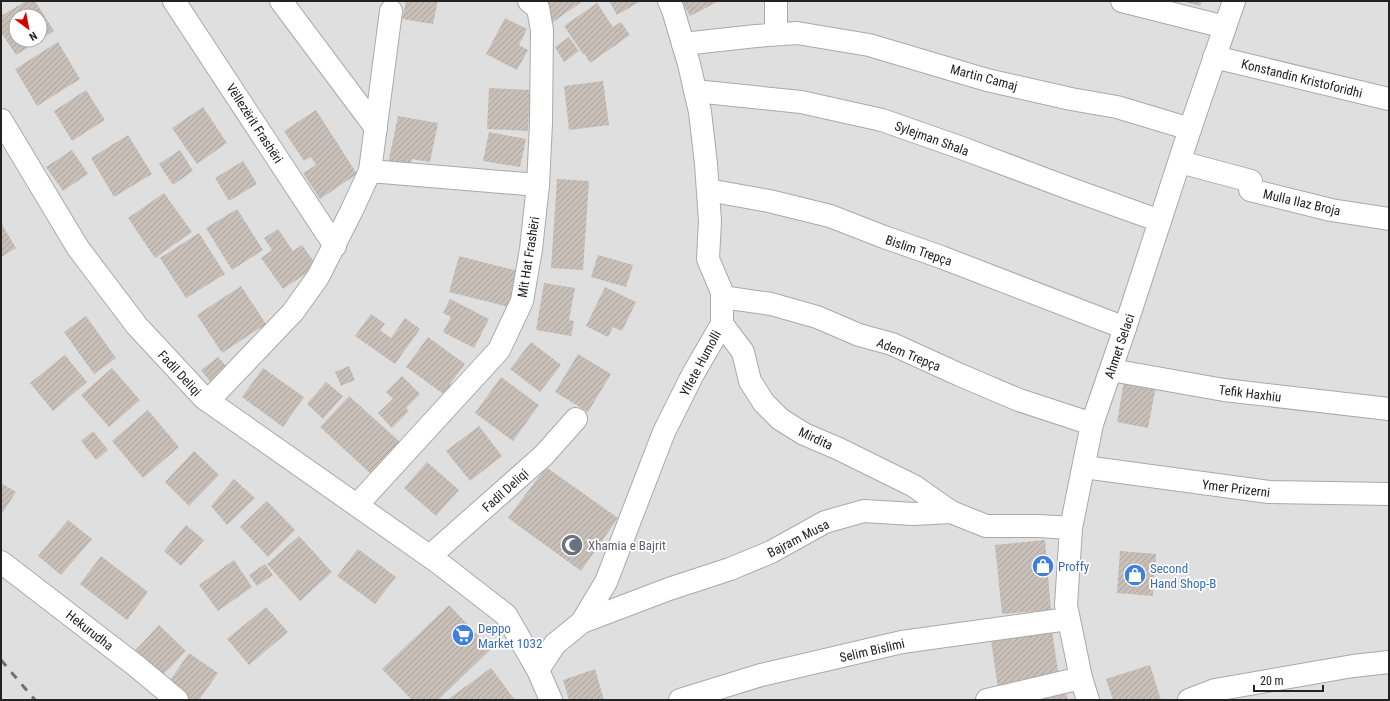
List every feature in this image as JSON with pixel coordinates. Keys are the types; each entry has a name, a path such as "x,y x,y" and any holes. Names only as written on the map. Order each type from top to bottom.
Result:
{"street":[{"name":"Vëllezërit Frashëri","path":"174,1 335,246"},
{"path":"281,1 376,128"},
{"name":"Mit Hat Frashëri","path":"357,505 499,350 522,302 531,249 538,185 542,123 542,30 538,8 529,1"},
{"name":"Ylfete Humolli","path":"538,670 555,644 582,622 606,582 664,432 693,374 722,324 722,292 708,259 710,221 706,164 700,112 683,44 669,1"},
{"path":"776,1 776,34"},
{"path":"1122,1 1224,27"},
{"name":"Ahmet Selaci","path":"1088,700 1081,678 1066,605 1071,528 1092,424 1126,328 1190,129 1234,1"},
{"path":"208,402 293,312 318,277 335,246 370,171 391,11"},
{"name":"Martin Camaj","path":"683,44 797,33 869,45 987,80 1071,99 1117,107 1190,129"},
{"name":"Konstandin Kristoforidhi","path":"1214,57 1389,99"},
{"name":"Sylejman Shala","path":"695,91 801,102 882,120 1160,222"},
{"name":"Fadil Deliqi","path":"1,120 78,248 137,326 204,398 430,556 506,615 538,670 551,700"},
{"name":"Mulla Ilaz Broja","path":"1180,162 1251,181 1250,190 1330,210 1389,219"},
{"path":"370,171 538,185"},
{"name":"Bislim Trepça","path":"708,190 769,201 830,216 1126,328"},
{"name":"Adem Trepça","path":"722,297 771,304 817,318 859,335 892,344 1019,400 1092,424"},
{"name":"Mirdita","path":"722,324 743,352 750,381 764,403 780,419 804,434 839,449 914,486 951,512"},
{"name":"Tefik Haxhiu","path":"1111,370 1224,390 1389,409"},
{"name":"Fadil Deliqi","path":"430,556 544,455 576,419"},
{"name":"Ymer Prizerni","path":"1084,467 1269,492 1389,494"},
{"name":"Bajram Musa","path":"582,622 751,560 771,552 825,522 864,511 913,514 951,512 986,526 1039,526 1071,528"},
{"name":"Hekurudha","path":"1,562 135,665 177,700"},
{"name":"Selim Bislimi","path":"680,700 762,675 902,642 1068,619"},
{"path":"1189,700 1215,690 1353,666 1389,662"},
{"path":"987,700 1081,678"}],"shaded area":[{"path":"1,1 1389,1 1389,700 1,700"}],"building":[{"path":"26,1 35,1 39,8 14,8"},
{"path":"406,1 438,1 433,24 402,19"},
{"path":"538,1 583,1 553,22"},
{"path":"609,1 641,1 617,15"},
{"path":"682,1 719,1 690,16"},
{"path":"1181,1 1202,1 1200,6"},
{"path":"597,3 613,27 621,22 630,35 590,63 564,26"},
{"path":"8,12 8,43 1,32 1,16"},
{"path":"505,18 527,29 519,45 528,50 517,70 486,54"},
{"path":"48,22 54,31 48,35"},
{"path":"569,37 579,51 564,62 555,47"},
{"path":"58,42 80,79 37,106 15,69"},
{"path":"11,48 27,48 16,55"},
{"path":"603,81 609,125 569,130 564,86"},
{"path":"489,88 530,90 528,131 487,129"},
{"path":"86,90 105,120 72,141 54,111"},
{"path":"203,107 227,143 197,164 172,128"},
{"path":"316,110 357,174 320,199 303,173 316,165 311,157 304,161 284,131"},
{"path":"398,116 438,123 430,162 412,159 409,169 388,164"},
{"path":"489,132 526,139 520,167 483,161"},
{"path":"128,135 152,174 114,197 91,158"},
{"path":"72,150 88,174 63,191 46,167"},
{"path":"180,150 193,171 173,185 159,164"},
{"path":"243,161 257,184 229,201 215,178"},
{"path":"557,179 589,181 583,270 551,268"},
{"path":"164,193 192,232 155,258 128,218"},
{"path":"237,209 263,250 232,270 206,228"},
{"path":"1,223 16,248 1,257"},
{"path":"278,229 293,251 302,245 317,266 283,289 261,258 272,250 264,238"},
{"path":"199,233 225,274 186,298 160,258"},
{"path":"598,255 633,265 626,287 591,277"},
{"path":"459,256 522,272 513,308 449,292"},
{"path":"544,283 575,288 569,320 574,321 571,336 536,330"},
{"path":"241,286 266,324 222,353 197,315"},
{"path":"605,287 636,302 622,331 613,327 608,337 586,326"},
{"path":"450,299 489,319 474,348 443,332 451,317 443,313"},
{"path":"371,314 385,324 380,330 391,338 405,318 420,329 395,364 355,336"},
{"path":"86,316 116,358 94,374 64,332"},
{"path":"428,337 465,364 450,384 456,389 449,398 406,367"},
{"path":"531,342 561,365 540,392 510,369"},
{"path":"578,354 611,374 588,412 555,392"},
{"path":"65,355 87,382 53,411 30,383"},
{"path":"218,357 229,369 212,384 201,370"},
{"path":"349,366 355,380 341,386 335,372"},
{"path":"112,368 140,400 109,427 81,395"},
{"path":"263,368 304,397 283,427 242,397"},
{"path":"402,376 420,394 406,408 409,411 392,428 378,413 393,399 386,392"},
{"path":"501,377 539,405 513,441 475,413"},
{"path":"1124,381 1156,386 1148,428 1117,422"},
{"path":"326,382 343,396 323,419 307,404"},
{"path":"349,396 400,442 371,474 320,427"},
{"path":"148,410 179,447 143,478 112,441"},
{"path":"479,426 502,456 470,481 446,451"},
{"path":"93,431 108,450 96,460 81,441"},
{"path":"194,451 219,475 189,506 165,482"},
{"path":"427,462 459,490 436,516 404,488"},
{"name":"Xhamia e Bajrit","path":"546,467 618,518 581,571 508,518"},
{"path":"234,479 255,498 227,525 211,506"},
{"path":"1,483 16,492 1,515"},
{"path":"267,501 295,530 268,557 240,527"},
{"path":"68,520 92,539 61,575 38,556"},
{"path":"186,525 204,540 181,566 164,551"},
{"path":"299,536 332,572 300,601 267,564"},
{"path":"1045,540 1051,610 1002,614 995,545"},
{"path":"358,549 396,577 375,604 337,576"},
{"path":"1120,551 1156,554 1153,596 1117,593"},
{"path":"101,556 148,592 127,620 80,584"},
{"path":"234,560 252,587 218,611 199,585"},
{"path":"265,564 273,575 257,586 249,575"},
{"path":"449,605 491,649 438,700 412,700 382,669"},
{"path":"266,607 288,632 249,665 227,639"},
{"path":"1051,624 1059,678 998,688 990,634"},
{"path":"159,625 186,651 158,680 131,655"},
{"path":"189,653 218,673 199,700 185,700 166,686"},
{"path":"1150,665 1161,700 1113,700 1106,679"},
{"path":"491,668 515,700 447,700"},
{"path":"595,669 604,700 569,700 563,680"},
{"path":"1064,686 1068,700 1027,700"}],"railway":[{"path":"1,660 35,700"}],"place":[{"name":"Xhamia e Bajrit","path":"572,545"},
{"name":"Proffy","path":"1043,566"},
{"name":"Second Hand Shop-B","path":"1135,575"},
{"name":"Deppo Market 1032","path":"463,635"}]}
